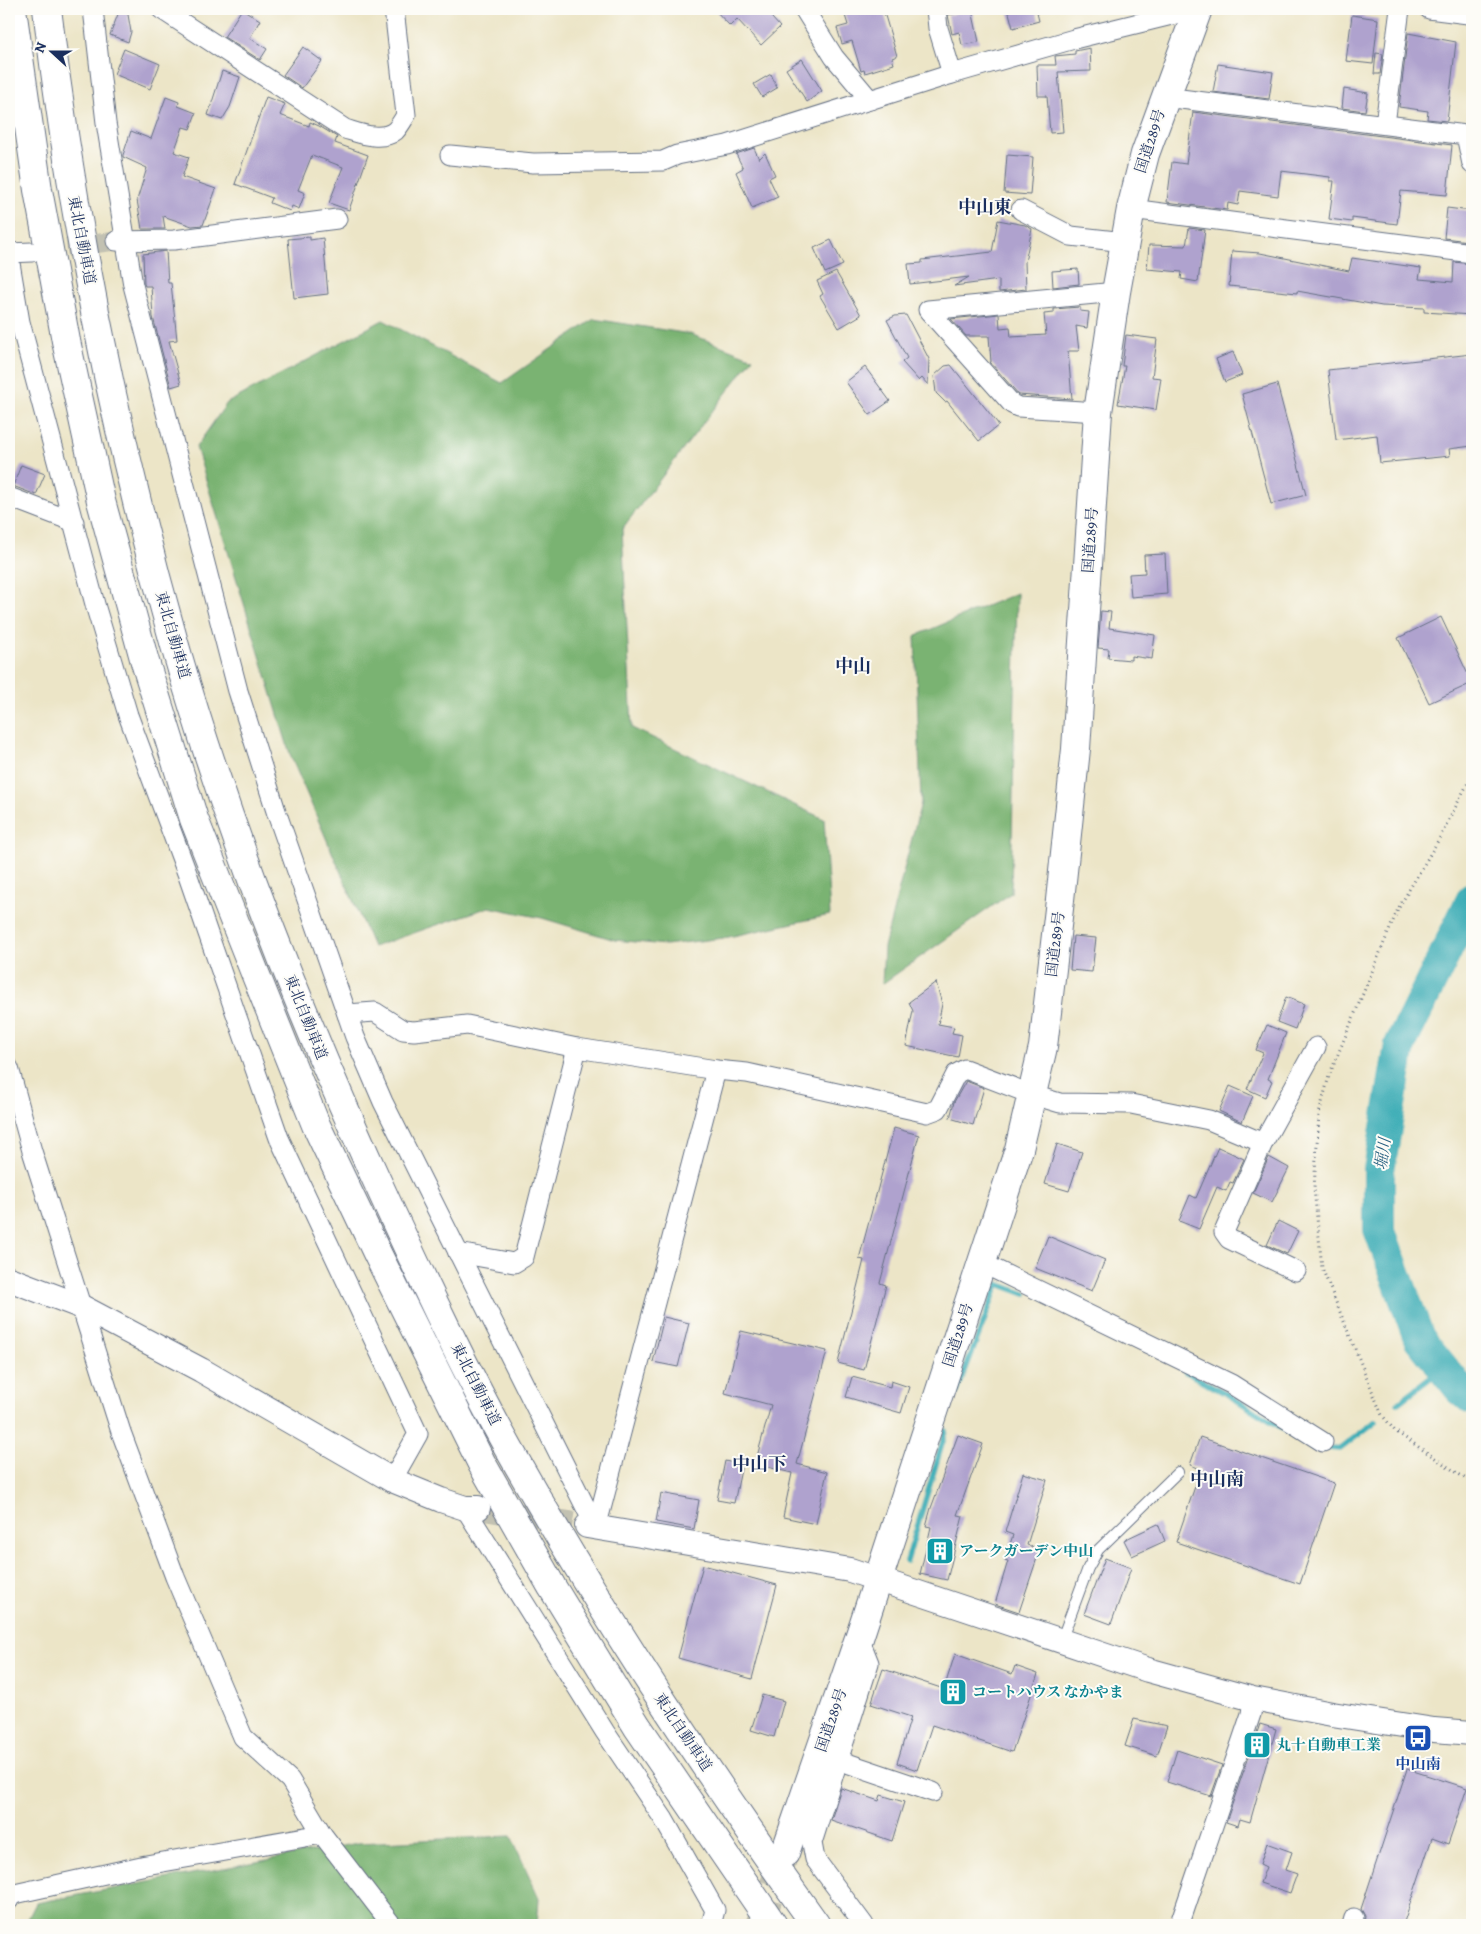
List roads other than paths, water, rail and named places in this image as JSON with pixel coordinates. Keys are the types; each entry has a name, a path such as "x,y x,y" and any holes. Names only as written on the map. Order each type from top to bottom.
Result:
{"highway":[{"name":"東北自動車道","path":"12,9 38,190 66,340 101,501 145,662 194,819 316,1125 482,1464 552,1588 637,1726 773,1925"},
{"name":"東北自動車道","path":"47,9 72,184 100,333 134,490 176,649 226,805 284,963 355,1134 450,1334 507,1446 581,1572 663,1703 756,1841 816,1925"},
{"name":"国道289号","path":"785,1853 859,1638 877,1578 982,1263 1019,1149 1033,1095 1043,1047 1076,749 1098,412 1116,292 1131,209 1145,154 1197,9"}],"street":[{"path":"93,9 120,241 238,691 276,811 355,1037 383,1102 592,1527"},
{"path":"161,9 345,129 368,135 384,136 394,131 406,115 394,9"},
{"path":"804,9 834,58 870,100"},
{"path":"936,9 938,28 952,74"},
{"path":"450,155 533,163 663,161 677,155 727,145 952,74 1148,19 1197,9"},
{"path":"1385,124 1400,9"},
{"path":"1429,9 1468,14"},
{"path":"1165,97 1466,135 1472,164"},
{"path":"1131,209 1472,253"},
{"path":"1021,210 1071,236 1125,242"},
{"path":"120,241 174,240 337,219"},
{"path":"32,252 9,255 20,322 128,715 187,873 278,1138 418,1434 392,1480"},
{"path":"1098,412 1018,407 1012,404 928,310 1116,292"},
{"path":"9,498 74,522"},
{"path":"347,1014 375,1012 403,1030 414,1032 467,1025 577,1048 716,1070 747,1072 927,1113 938,1109 956,1074 965,1069 1033,1095 1060,1103 1132,1104 1209,1120 1263,1142"},
{"path":"1296,1271 1229,1239 1224,1232 1263,1142 1316,1047"},
{"path":"458,1253 514,1263 524,1257 577,1048"},
{"path":"9,1068 32,1151 121,1432 175,1577 243,1737 290,1780 322,1834 392,1925"},
{"path":"592,1527 716,1070"},
{"path":"982,1263 1231,1384 1323,1442"},
{"path":"9,1279 80,1306 201,1370 392,1480 472,1508 605,1732 663,1818 715,1910 711,1925"},
{"path":"592,1527 850,1570 1148,1670 1253,1699 1360,1718 1472,1733"},
{"path":"859,1638 869,1663 812,1843 815,1859 864,1925"},
{"path":"1180,1920 1250,1714 1253,1699"},
{"path":"838,1760 933,1792"},
{"path":"9,1896 146,1865 322,1834"}],"lane":[{"path":"1061,1640 1088,1568 1098,1550 1178,1472"}],"waterway":[{"name":"堀川","path":"1472,899 1400,1045 1379,1170 1379,1229 1419,1338 1460,1389 1472,1399"},
{"path":"957,1392 998,1284 1025,1294"},
{"path":"1398,1403 1443,1368"},
{"path":"1186,1372 1225,1393 1313,1447 1340,1449 1376,1421"},
{"path":"907,1561 946,1431"}],"tunnel":[{"path":"39,251 116,241"},
{"path":"478,1508 587,1526"},
{"path":"759,1925 785,1854"}],"place":[{"name":"アークガーデン中山","path":"940,1551"},
{"name":"コートハウス なかやま","path":"953,1692"},
{"name":"中山南","path":"1418,1738"},
{"name":"丸十自動車工業","path":"1257,1745"}],"district":[{"name":"中山東","path":"985,207"},
{"name":"中山","path":"853,666"},
{"name":"中山下","path":"759,1464"},
{"name":"中山南","path":"1217,1479"}]}
